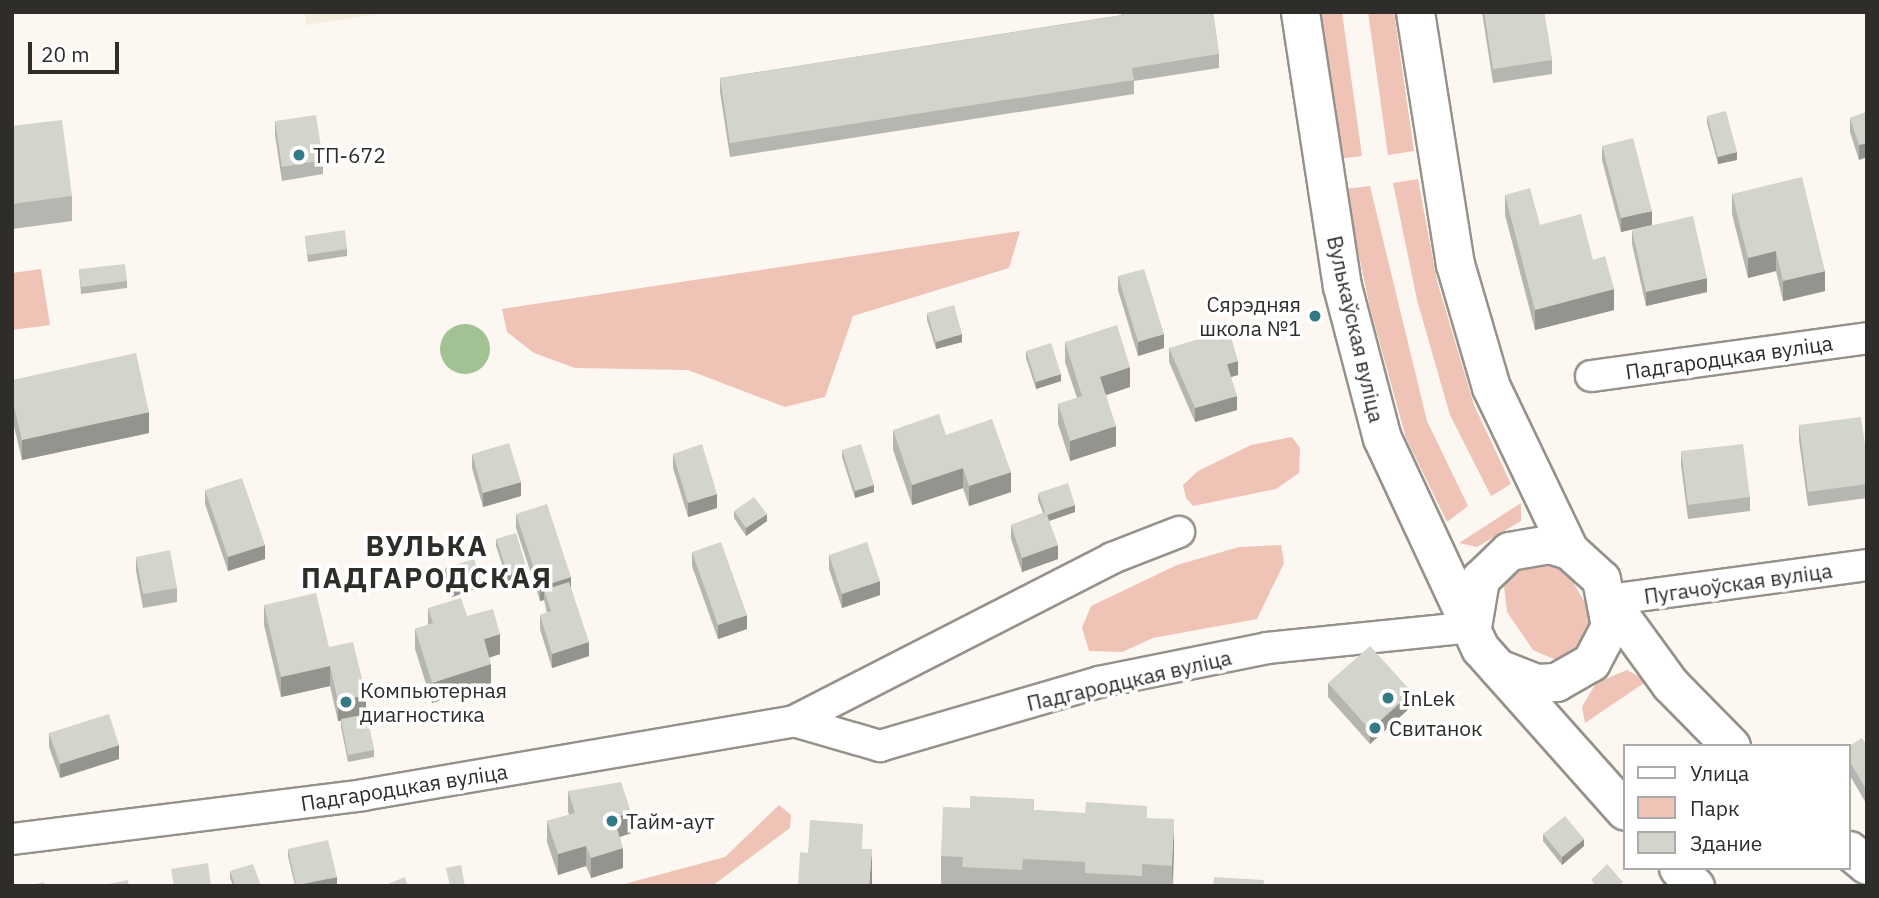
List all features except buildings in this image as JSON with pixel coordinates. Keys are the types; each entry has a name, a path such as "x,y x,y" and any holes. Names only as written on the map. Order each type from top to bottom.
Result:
{"street":[{"name":"Вулькаўская вуліца","path":"1300,12 1342,286 1382,438 1472,627 1494,666 1624,810"},
{"path":"1415,12 1455,264 1491,387 1569,550 1595,570 1609,600 1670,684 1729,744"},
{"name":"Падгародцкая вуліца","path":"1591,376 1867,338"},
{"name":"Падгародцкая вуліца","path":"12,839 363,794 794,721 1112,558 1179,532"},
{"path":"1472,627 1472,599 1492,563 1528,545 1569,550"},
{"name":"Пугачоўская вуліца","path":"1609,600 1867,565"},
{"path":"1494,666 1536,683 1575,674 1603,646 1609,600"},
{"name":"Падгародцкая вуліца","path":"794,721 880,746 1099,682 1267,648 1472,627"},
{"path":"1851,852 1867,865"},
{"path":"1680,870 1695,886"}],"shaded area":[{"path":"305,12 392,12 306,25"},
{"path":"465,324 483,331 490,349 483,367 465,374 447,367 440,349 447,331"}],"green space":[{"path":"1317,12 1342,12 1362,156 1338,159"},
{"path":"1368,12 1394,12 1414,151 1388,155"},
{"path":"1418,179 1437,281 1474,405 1511,484 1491,496 1450,415 1417,300 1393,183"},
{"path":"1370,186 1427,421 1468,506 1447,522 1406,438 1370,308 1345,189"},
{"path":"1020,231 1009,268 853,316 825,397 785,407 688,370 575,368 534,353 507,332 502,309"},
{"path":"41,269 50,325 12,330 12,273"},
{"path":"1292,437 1300,448 1299,473 1276,489 1193,506 1186,498 1183,485 1198,471 1251,445"},
{"path":"1521,503 1521,521 1477,547 1459,543"},
{"path":"1281,545 1284,563 1257,619 1153,638 1122,652 1089,651 1082,628 1091,606 1177,565 1239,547"},
{"path":"1538,558 1563,565 1597,623 1576,659 1556,660 1533,650 1507,612 1504,586 1518,564"},
{"path":"1627,670 1647,681 1585,723 1582,707 1596,683"},
{"path":"779,805 791,815 790,828 712,886 617,886 725,857"}],"place":[{"name":"ТП-672","path":"299,155"},
{"name":"Сярэдняя школа №1","path":"1315,316"},
{"name":"InLek","path":"1388,698"},
{"name":"Компьютерная диагностика","path":"346,702"},
{"name":"Свитанок","path":"1375,728"},
{"name":"Тайм-аут","path":"612,821"}],"district":[{"name":"ВУЛЬКА ПАДГАРОДСКАЯ","path":"427,562"}]}
